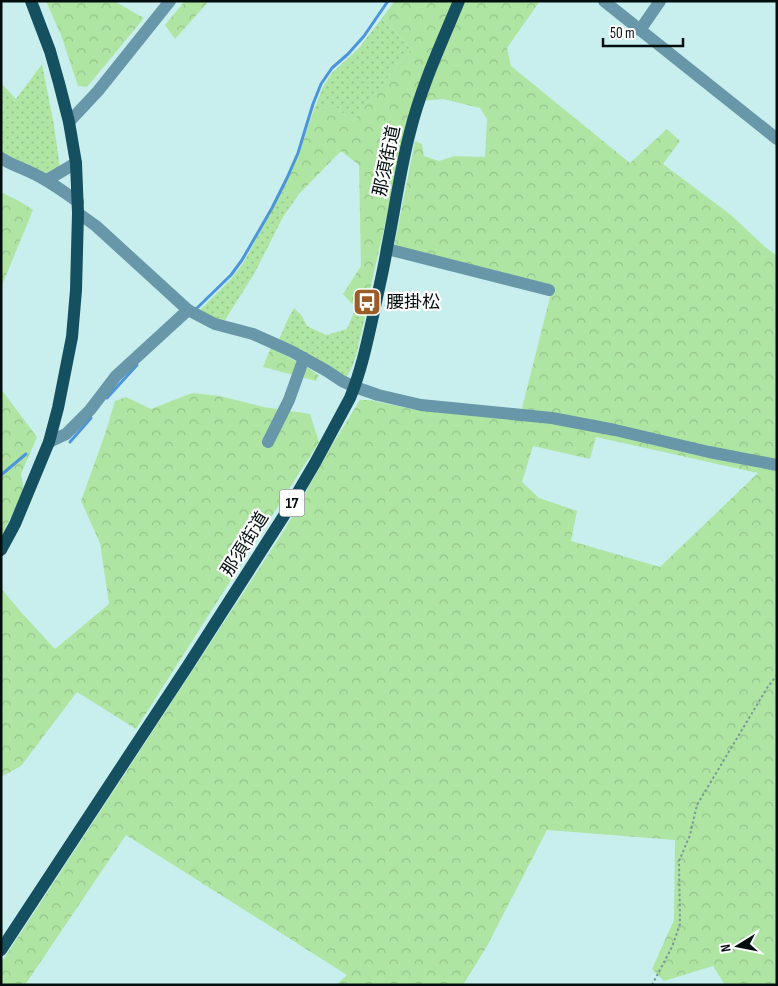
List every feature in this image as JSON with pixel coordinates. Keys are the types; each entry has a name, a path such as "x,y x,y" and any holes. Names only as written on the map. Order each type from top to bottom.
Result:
{"main road":[{"path":"1,550 15,524 49,442 58,408 72,337 76,290 78,207 76,163 60,83 31,1"},
{"name":"那須街道","path":"1,950 193,659 285,514 350,398 364,355 387,249 400,176 417,108 459,1"}],"street":[{"path":"69,122 98,91 170,1"},
{"path":"604,1 777,139"},
{"path":"640,30 660,1"},
{"path":"1,158 12,165 30,171 47,180 188,310 215,324 253,334 304,358 355,387 378,396 421,405 552,418 777,465"},
{"path":"47,180 76,163"},
{"path":"387,249 549,290"},
{"path":"49,442 66,434 90,410 116,376 188,310"},
{"path":"268,442 289,400 304,358"}],"path":[{"path":"652,985 672,947 680,924 679,861 690,835 697,805 767,688 777,675"}],"green space":[{"path":"46,1 114,1 144,18 87,87 78,86 61,35"},
{"path":"185,1 209,1 175,39 165,25"},
{"path":"395,1 540,1 507,48 511,66 630,163 667,129 680,141 663,164 731,215 777,256 777,985 725,985 713,966 664,981 652,969 674,920 675,840 547,830 487,946 463,985 336,985 347,975 126,835 25,985 1,985 1,963 285,529 332,445 360,400 369,400 412,409 519,420 553,285 394,247 415,141 422,144 424,156 439,161 454,156 485,157 487,119 480,108 443,99 423,101 400,159 366,307 351,303 343,294 361,266 359,165 341,151 299,194 281,192 299,154 313,112 333,105 353,121 411,49 382,18","holes":["596,437 758,473 660,567 571,541 577,511 539,498 522,482 533,446 590,459"]},
{"path":"382,18 411,49 353,121 333,105 313,112 323,87 332,73 359,48"},
{"path":"42,64 60,168 47,176 1,154 1,83 16,99"},
{"path":"1,192 33,210 1,288"},
{"path":"281,192 299,194 283,217 254,274 225,320 216,319 200,310 232,278 244,262"},
{"path":"294,308 302,316 307,326 326,335 347,329 354,312 365,317 356,357 346,378 278,342"},
{"path":"271,347 313,371 319,376 316,381 263,367"},
{"path":"1,389 37,437 21,474 24,489 1,538"},
{"path":"192,393 220,396 264,407 310,414 319,442 136,729 77,692 21,766 1,777 1,588 55,649 109,604 100,543 81,501 115,401 126,397 151,409"}],"waterway":[{"path":"196,309 231,275 242,260 287,178 298,153 321,84 332,68 364,36 388,1"},
{"path":"107,398 137,365"},
{"path":"70,442 91,418"},
{"path":"1,475 26,454"}],"place":[{"name":"腰掛松","path":"367,302"}]}
